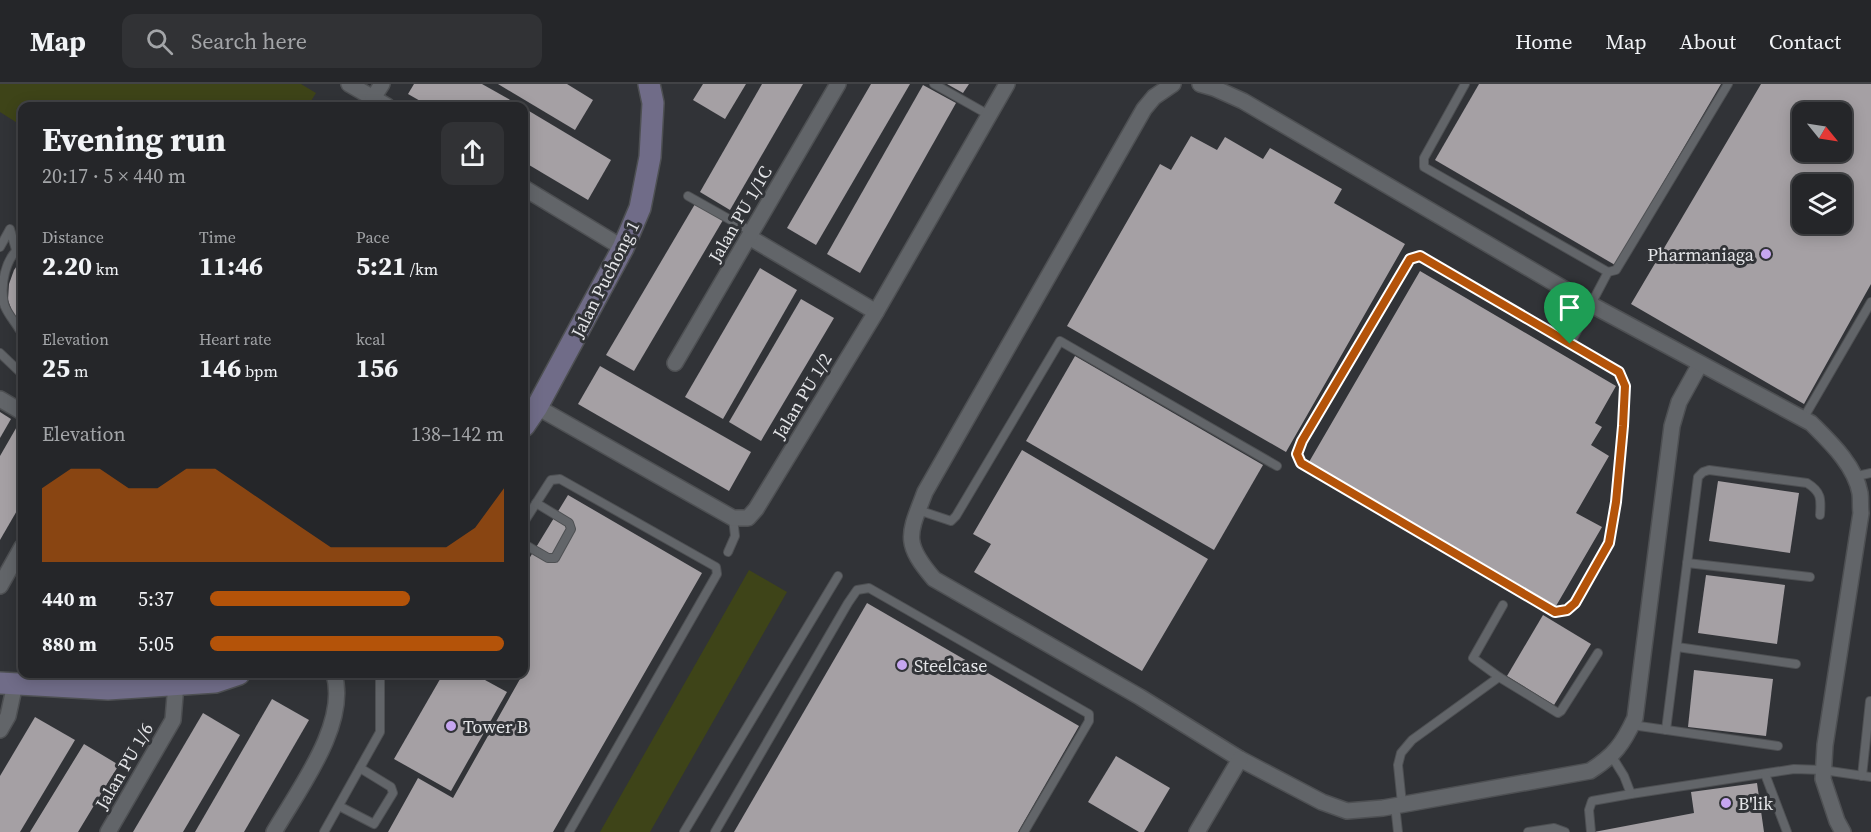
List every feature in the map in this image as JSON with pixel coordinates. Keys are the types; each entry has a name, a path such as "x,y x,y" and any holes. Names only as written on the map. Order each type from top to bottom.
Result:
{"street":[{"path":"349,84 380,102"},
{"path":"373,98 382,84"},
{"name":"Jalan Puchong 1","path":"528,420 623,248 640,207 650,157 653,103 649,84"},
{"name":"Jalan PU 1/1C","path":"675,363 838,84"},
{"name":"Jalan PU 1/2","path":"734,518 748,518 756,509 876,312 1007,84"},
{"path":"1173,84 1154,97 1144,109 926,492 913,524 910,542 919,562 934,579 1140,697 1240,759 1322,802 1347,811 1398,805 1590,771 1607,760 1625,740 1635,718 1672,426 1679,402 1700,364"},
{"path":"1200,84 1244,101 1590,304 1811,423 1828,440 1854,477 1860,492 1861,513 1822,778 1843,832"},
{"path":"528,190 623,248"},
{"path":"750,235 876,312"},
{"path":"0,399 18,410"},
{"path":"537,407 734,518"},
{"path":"0,586 18,554"},
{"path":"0,730 8,716 8,684 108,689 215,682 227,678"},
{"path":"274,832 327,740 336,711 335,678"},
{"name":"Jalan PU 1/6","path":"108,832 173,720 176,684"},
{"path":"1197,832 1240,759"}],"lane":[{"path":"934,84 989,116"},
{"path":"1465,84 1425,158 1424,167 1608,272 1616,270 1728,84"},
{"path":"688,196 750,235"},
{"path":"0,231 10,229"},
{"path":"0,247 10,229"},
{"path":"10,229 18,246"},
{"path":"18,250 3,276 4,305 18,327"},
{"path":"1420,256 1570,344 1619,372 1625,386 1616,502 1609,543 1575,603 1567,610 1555,612 1301,463 1297,454 1302,441 1410,259 1420,256"},
{"path":"1570,344 1608,272"},
{"path":"1803,419 1871,302"},
{"path":"918,510 951,521 956,516 1060,341 1277,466"},
{"path":"0,353 18,370"},
{"path":"1666,730 1698,477 1709,470 1807,483 1813,486 1821,498 1820,515"},
{"path":"1854,477 1871,473"},
{"path":"528,516 551,480 560,479 716,567 717,570 717,574 569,832"},
{"path":"528,546 548,558 555,558 571,529 568,523 536,503"},
{"path":"728,552 735,536 734,518"},
{"path":"1687,564 1810,577"},
{"path":"684,832 838,576"},
{"path":"715,832 856,590 870,588 1089,714 1089,721 1024,832"},
{"path":"1503,605 1472,656 1499,677 1558,713 1598,653"},
{"path":"1677,647 1796,664"},
{"path":"1398,832 1398,765 1401,753 1413,740 1499,677"},
{"path":"324,832 380,732 380,678"},
{"path":"1591,832 1588,810 1592,801 1794,769 1867,776 1870,701"},
{"path":"1632,725 1778,746"},
{"path":"1611,755 1624,776 1630,794"},
{"path":"339,806 374,824 393,793 391,787 360,768"},
{"path":"1766,774 1787,832"},
{"path":"1528,832 1554,828 1565,832"}],"green space":[{"path":"0,84 301,84 316,93 310,102 18,102 18,123 0,112"},
{"path":"749,570 787,592 650,832 600,832"}],"building":[{"path":"414,84 482,84 514,102 422,102 408,94"},
{"path":"498,84 567,84 593,100 575,130"},
{"path":"703,84 746,84 725,119 693,100"},
{"path":"762,84 803,84 730,210 700,192"},
{"path":"871,84 910,84 816,245 787,228"},
{"path":"947,84 969,84 963,93"},
{"path":"1479,84 1721,84 1615,265 1435,160"},
{"name":"Pharmaniaga","path":"1761,84 1871,84 1871,284 1804,404 1631,304"},
{"path":"923,85 956,103 860,273 827,254"},
{"path":"528,110 611,160 588,200 528,164"},
{"path":"1191,136 1217,150 1225,137 1263,159 1270,148 1342,189 1334,203 1405,244 1286,452 1067,326 1160,164 1171,170"},
{"path":"695,204 723,220 634,371 606,355"},
{"path":"18,264 18,321 8,300 9,284"},
{"path":"760,268 797,290 723,419 685,397"},
{"path":"1420,271 1616,386 1595,423 1602,427 1591,445 1609,456 1576,513 1602,527 1556,606 1309,462"},
{"path":"801,299 834,318 761,441 729,422"},
{"path":"1075,356 1263,465 1214,550 1026,441"},
{"path":"600,366 751,452 729,491 578,404"},
{"path":"0,412 11,419 0,438"},
{"path":"18,425 18,509 0,540 0,456"},
{"path":"1022,450 1208,559 1142,671 974,572 991,544 973,534"},
{"path":"1718,481 1799,493 1790,553 1709,541"},
{"path":"568,495 702,573 553,832 388,832 418,778 453,798 520,679 518,678 528,678 528,560"},
{"path":"1706,575 1785,585 1777,644 1698,633"},
{"name":"Steelcase","path":"867,603 1079,726 1018,832 734,832"},
{"path":"1543,615 1591,644 1554,705 1507,676"},
{"path":"1694,670 1773,679 1766,736 1688,727"},
{"name":"Tower B","path":"441,678 481,678 507,692 451,791 394,759"},
{"path":"272,699 309,720 244,832 195,832"},
{"path":"203,713 240,735 183,832 133,832"},
{"path":"35,717 75,740 20,832 0,832 0,776"},
{"path":"84,744 119,765 78,832 30,832"},
{"path":"1116,756 1170,788 1144,832 1139,832 1088,802"},
{"name":"B'lik","path":"1757,783 1764,832 1594,832 1694,813 1691,792"}],"place":[{"name":"Pharmaniaga","path":"1766,254"},
{"name":"Steelcase","path":"902,665"},
{"name":"Tower B","path":"451,726"},
{"name":"B'lik","path":"1726,803"}],"route":[{"path":"1420,256 1570,344 1619,372 1625,386 1616,502 1609,543 1575,603 1567,610 1555,612 1301,463 1297,454 1302,441 1410,259 1420,256"}]}
